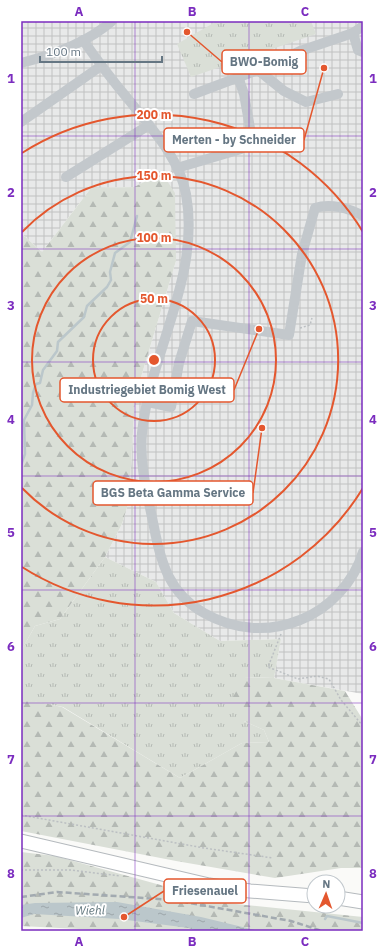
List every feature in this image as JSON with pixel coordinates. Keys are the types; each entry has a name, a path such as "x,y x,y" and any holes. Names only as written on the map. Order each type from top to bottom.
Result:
{"main road":[{"path":"21,843 45,847 209,885 250,891 306,895"},
{"path":"346,899 363,902"}],"street":[{"path":"21,63 48,56 83,40 112,21"},
{"path":"194,94 258,70 300,51 353,33 363,26"},
{"path":"353,33 358,50 363,52"},
{"path":"83,40 101,66 160,138 177,168 186,193 190,226 184,274 148,402 142,434 143,470 158,550 171,583 193,607 219,622 250,629 284,625 301,620 321,610 337,596 350,578 363,554"},
{"path":"21,122 101,66"},
{"path":"258,70 284,90 306,102 338,94"},
{"path":"177,168 241,149 250,128 244,94 238,77"},
{"path":"66,177 149,125"},
{"path":"148,402 171,407 179,363 192,321 289,335 302,254 315,208 328,205 353,210 363,216"}],"path":[{"path":"290,329 310,325 312,318"},
{"path":"284,625 268,667 298,679 317,676 329,679 341,700 363,726"},
{"path":"21,816 204,848 273,858"}],"shaded area":[{"path":"21,21 363,21 363,694 274,678 281,639 220,641 174,613 156,582 105,557 122,524 129,501 135,397 176,261 162,173 134,187 91,188 42,252 21,233"}],"green space":[{"path":"217,21 311,21 316,34 191,77 177,44"},
{"path":"162,173 175,193 176,261 135,397 129,501 122,524 105,557 60,619 35,626 21,651 21,270 23,266 21,263 21,233 42,252 91,188 134,187"},
{"path":"105,557 156,582 174,613 220,641 281,639 274,678 244,677 244,721 264,730 269,742 242,743 180,778 63,707 22,699 21,651 35,626 60,619"},
{"path":"244,677 274,678 345,691 363,720 363,868 341,868 275,878 176,861 21,831 21,698 62,707 180,778 242,743 269,742 264,730 244,721 233,697"},
{"path":"21,852 55,856 226,903 306,911 306,914 334,914 363,917 363,931 118,931 21,926"}],"water":[{"name":"Wiehl","path":"117,902 201,917 259,931 197,931 189,928 119,919 34,914 21,918 21,905 35,903"}],"waterway":[{"path":"21,465 25,454 24,420 32,405 33,393 36,384 40,383 43,370 57,351 58,342 84,317 87,306 107,287 111,280 110,272 115,253 130,242 137,216"},
{"path":"325,919 327,916 363,923"}],"railway":[{"path":"21,897 57,892 173,900 291,921 322,931"}],"place":[{"name":"BWO-Bomig","path":"187,32"},
{"name":"Merten - by Schneider","path":"324,68"},
{"name":"Industriegebiet Bomig West","path":"259,329"},
{"name":"BGS Beta Gamma Service","path":"262,428"},
{"name":"Friesenauel","path":"124,917"}]}
